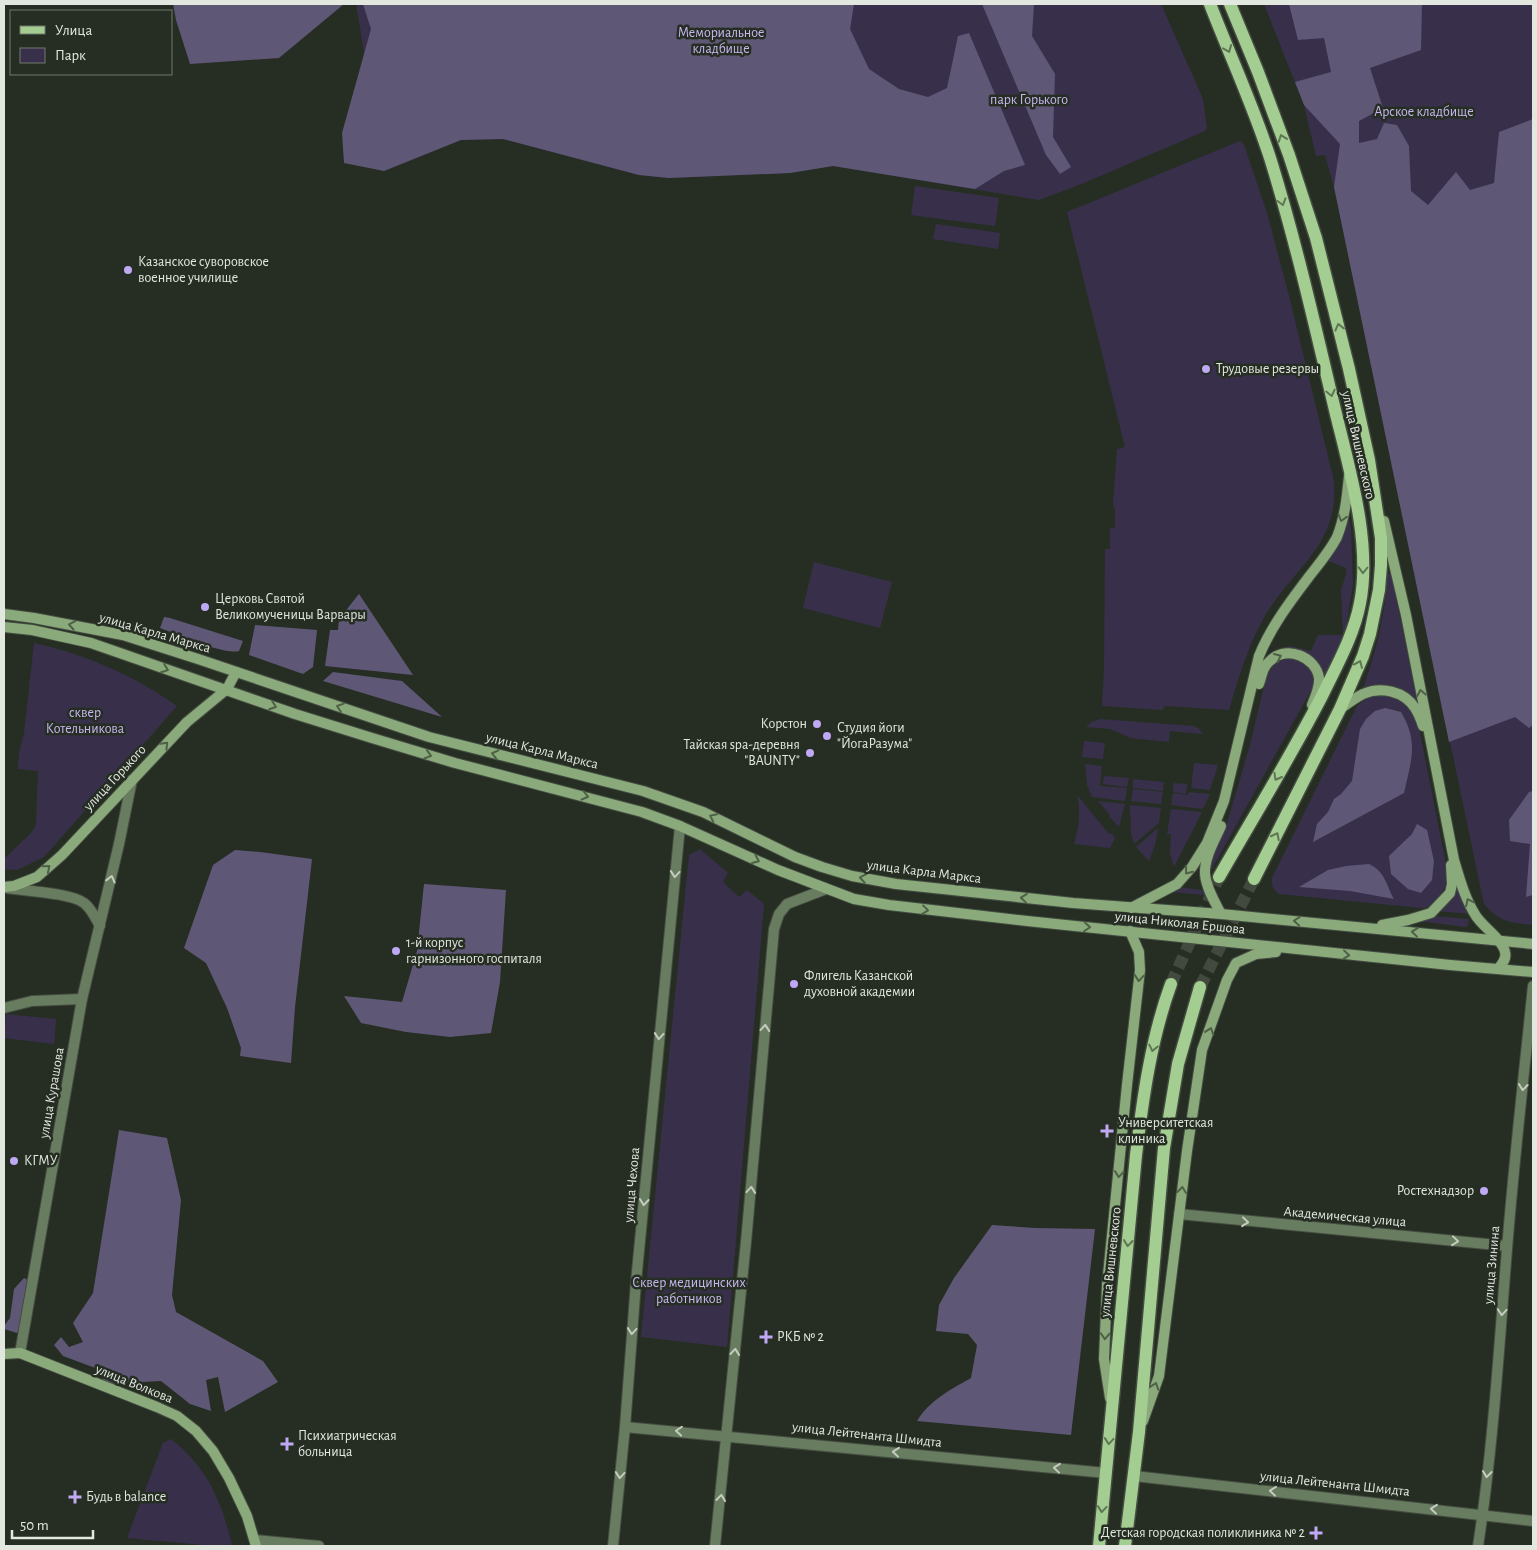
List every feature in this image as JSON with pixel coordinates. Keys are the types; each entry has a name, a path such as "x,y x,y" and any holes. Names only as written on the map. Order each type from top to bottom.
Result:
{"main road":[{"name":"улица Вишневского","path":"1210,4 1258,125 1294,243 1350,470 1362,536 1363,566 1360,602 1354,625 1338,663 1302,735 1219,877"},
{"name":"улица Вишневского","path":"1230,4 1258,72 1316,238 1349,369 1369,460 1381,538 1379,590 1370,634 1363,656 1340,709 1254,879"},
{"path":"1369,460 1406,614 1454,860 1470,907 1505,951 1506,956 1498,969"},
{"path":"1131,908 1177,884 1192,867 1207,843 1224,801 1259,656 1280,616 1320,563 1336,537 1346,508 1350,470"},
{"name":"улица Карла Маркса","path":"4,614 123,635 429,737 666,798 703,812 795,856 852,876 896,884 1073,903"},
{"name":"улица Карла Маркса","path":"4,627 32,630 91,643 296,714 428,754 642,812 680,826 778,870 826,889"},
{"path":"1221,914 1207,884 1206,864 1230,803 1264,670 1270,660 1283,653 1300,655 1308,660 1315,667 1319,678 1319,687 1302,735"},
{"name":"улица Горького","path":"4,887 14,886 37,877 62,855 187,722 227,690 236,672"},
{"path":"1340,709 1363,694 1383,690 1393,691 1401,695 1409,700 1416,709 1425,730 1451,863 1452,879 1450,893 1431,912 1393,924 1363,927"},
{"name":"улица Николая Ершова","path":"826,889 854,899 889,905 1027,922 1533,972"},
{"name":"улица Николая Ершова","path":"1073,903 1221,914 1533,944"},
{"path":"1111,1408 1104,1359 1107,1285 1140,970 1139,952 1130,931"},
{"path":"1139,1432 1158,1376 1202,1050 1227,980 1236,963 1256,954 1297,950"},
{"name":"улица Вишневского","path":"1099,1546 1142,1106 1160,1015 1171,984"},
{"path":"1126,1546 1139,1432 1164,1148 1178,1064 1200,987"},
{"path":"4,1354 20,1353"},
{"name":"улица Волкова","path":"20,1353 157,1407 183,1421 196,1431 213,1451 229,1478 247,1516 255,1543"}],"street":[{"name":"улица Курашова","path":"20,1353 82,1000 120,844 132,780"},
{"name":"улица Чехова","path":"613,1546 680,826"},
{"path":"4,887 74,897 84,903 100,926"},
{"path":"715,1546 774,929 779,914 787,904 826,889"},
{"name":"улица Зинина","path":"1478,1546 1497,1386 1508,1246 1533,986"},
{"path":"4,1008 32,1001 82,1000"},
{"name":"Академическая улица","path":"1179,1214 1508,1246"},
{"name":"улица Лейтенанта Шмидта","path":"625,1426 1106,1473"},
{"name":"улица Лейтенанта Шмидта","path":"1134,1476 1533,1521"},
{"path":"255,1543 319,1546"}],"green space":[{"path":"173,4 344,4 279,58 190,64"},
{"name":"парк Горького","path":"356,4 1161,4 1203,99 1207,128 1205,131 1084,183 1039,200 833,166 790,173 669,178 639,175 503,139 461,140 384,171"},
{"name":"парк Горького","path":"363,4 854,4 850,29 869,69 899,89 928,97 947,88 958,36 969,33 1025,165 1004,171 975,189 833,166 790,173 669,178 639,175 503,139 461,140 384,171 344,163 342,133 371,29"},
{"path":"982,4 1034,4 1032,36 1055,74 1053,137 1071,167 1060,174 1046,155"},
{"name":"Арское кладбище","path":"1264,4 1533,4 1533,925 1501,918 1484,904 1334,187 1325,155 1316,156 1304,105"},
{"name":"Арское кладбище","path":"1289,4 1422,4 1421,50 1370,68 1383,108 1359,121 1359,143 1377,139 1384,123 1397,125 1409,146 1411,191 1428,205 1456,172 1470,190 1494,183 1499,132 1533,119 1533,725 1529,728 1515,717 1449,742 1334,187 1340,144 1304,105 1295,82 1331,72 1324,38 1298,40"},
{"name":"Трудовые резервы","path":"1240,141 1244,145 1267,213 1333,477 1334,501 1330,521 1322,539 1311,556 1285,587 1261,623 1247,655 1229,710 1165,706 1162,710 1102,706 1105,549 1110,549 1110,528 1115,528 1115,509 1113,504 1117,449 1125,447 1067,212"},
{"path":"915,186 999,198 995,226 911,215"},
{"path":"936,224 1000,233 998,249 933,239"},
{"path":"1349,517 1353,584 1345,633 1343,633 1341,589 1346,575 1346,568 1328,561 1339,545"},
{"path":"814,562 892,582 880,628 803,608"},
{"path":"1391,573 1418,706 1407,693 1394,686 1380,685 1363,689 1380,632 1385,604 1387,574"},
{"path":"359,594 413,675 325,666 330,630 338,630 339,619"},
{"path":"164,617 243,641 239,651 211,647 160,628"},
{"path":"255,625 317,630 313,667 303,674 249,655"},
{"path":"1318,635 1344,635 1328,674 1324,675 1311,657 1279,652 1281,648 1291,646 1311,651"},
{"name":"сквер Котельникова","path":"34,643 72,653 109,667 144,685 177,706 44,857 17,870 4,869 4,859 32,832 36,825 38,771 18,769"},
{"path":"1288,658 1304,663 1307,666 1313,674 1314,685 1209,874 1211,863 1225,830 1250,745 1267,674 1275,663"},
{"path":"333,672 402,681 442,717 323,681"},
{"path":"1380,694 1400,698 1417,718 1445,859 1447,875 1443,890 1430,907 1422,908 1279,894 1273,887 1272,878 1357,706 1367,698"},
{"path":"1385,708 1401,712 1410,733 1412,752 1404,793 1313,842 1317,824 1328,812 1334,799 1352,781 1360,729 1366,719 1375,711"},
{"path":"1100,719 1194,726 1203,734 1170,731 1169,742 1131,738 1110,729 1086,727"},
{"path":"1084,741 1105,743 1103,759 1082,757"},
{"path":"1194,763 1218,765 1210,790 1191,788"},
{"path":"1085,764 1102,766 1100,786 1127,788 1125,801 1092,797 1087,785"},
{"path":"1104,776 1129,778 1127,787 1103,784"},
{"path":"1133,779 1164,782 1163,791 1133,788"},
{"path":"1174,783 1187,784 1186,794 1173,792"},
{"path":"1133,789 1163,792 1161,804 1131,801"},
{"path":"1533,791 1533,895 1526,897 1530,844 1510,841 1509,820 1529,792"},
{"path":"1189,792 1210,794 1203,809 1171,805 1173,793 1188,795"},
{"path":"1077,795 1109,834 1111,833 1115,838 1110,848 1074,844 1079,819"},
{"path":"1098,801 1125,804 1119,827 1109,816"},
{"path":"1130,805 1161,808 1159,823 1134,844 1131,834"},
{"path":"1171,809 1202,812 1174,867 1170,853 1171,834 1167,834"},
{"path":"1417,824 1427,830 1434,861 1432,880 1421,893 1408,889 1391,874 1389,856 1412,834"},
{"path":"1158,828 1155,845 1149,861 1136,847"},
{"name":"Сквер медицинских работников","path":"700,849 728,873 723,882 739,897 747,890 764,904 727,1347 641,1337 689,855"},
{"path":"235,850 312,859 295,1007 291,1063 240,1056 241,1048 227,1008 206,963 184,948 213,865"},
{"path":"1453,860 1472,914 1437,911 1443,906"},
{"path":"1369,864 1382,874 1394,899 1350,891 1299,887 1328,870"},
{"path":"424,884 506,890 500,982 491,1033 450,1037 406,1032 361,1023 344,996 402,1002 417,951"},
{"path":"1178,887 1202,890 1205,895 1171,892"},
{"path":"1432,916 1469,919 1466,927 1418,921"},
{"path":"6,1014 56,1019 54,1044 4,1038"},
{"path":"119,1130 167,1138 181,1200 172,1295 176,1312 263,1361 278,1382 225,1412 218,1377 206,1380 211,1411 190,1404 161,1381 105,1384 98,1369 63,1356 54,1345 61,1337 69,1347 83,1342 73,1323 93,1293"},
{"path":"992,1225 1095,1229 1071,1435 917,1421 934,1401 971,1378 977,1345 968,1334 936,1331 939,1305 954,1278"},
{"path":"24,1278 36,1283 31,1310 17,1333 4,1329 4,1326 10,1318 14,1289"},
{"path":"171,1439 194,1461 211,1486 218,1500 232,1546 127,1538 163,1443"}],"tunnel":[{"path":"1171,984 1219,877"},
{"path":"1200,987 1254,879"}],"place":[{"name":"Казанское суворовское военное училище","path":"128,270"},
{"name":"Трудовые резервы","path":"1206,369"},
{"name":"Церковь Святой Великомученицы Варвары","path":"205,607"},
{"name":"Корстон","path":"817,724"},
{"name":"Студия йоги \"ЙогаРазума\"","path":"827,736"},
{"name":"Тайская spa-деревня \"BAUNTY\"","path":"810,753"},
{"name":"1-й корпус гарнизонного госпиталя","path":"396,951"},
{"name":"Флигель Казанской духовной академии","path":"794,984"},
{"name":"Университетская клиника","path":"1107,1131"},
{"name":"КГМУ","path":"14,1161"},
{"name":"Ростехнадзор","path":"1484,1191"},
{"name":"РКБ № 2","path":"766,1337"},
{"name":"Психиатрическая больница","path":"287,1444"},
{"name":"Будь в balance","path":"75,1497"},
{"name":"Детская городская поликлиника № 2","path":"1316,1533"}],"park label":[{"name":"Мемориальное кладбище","path":"721,42"}]}
